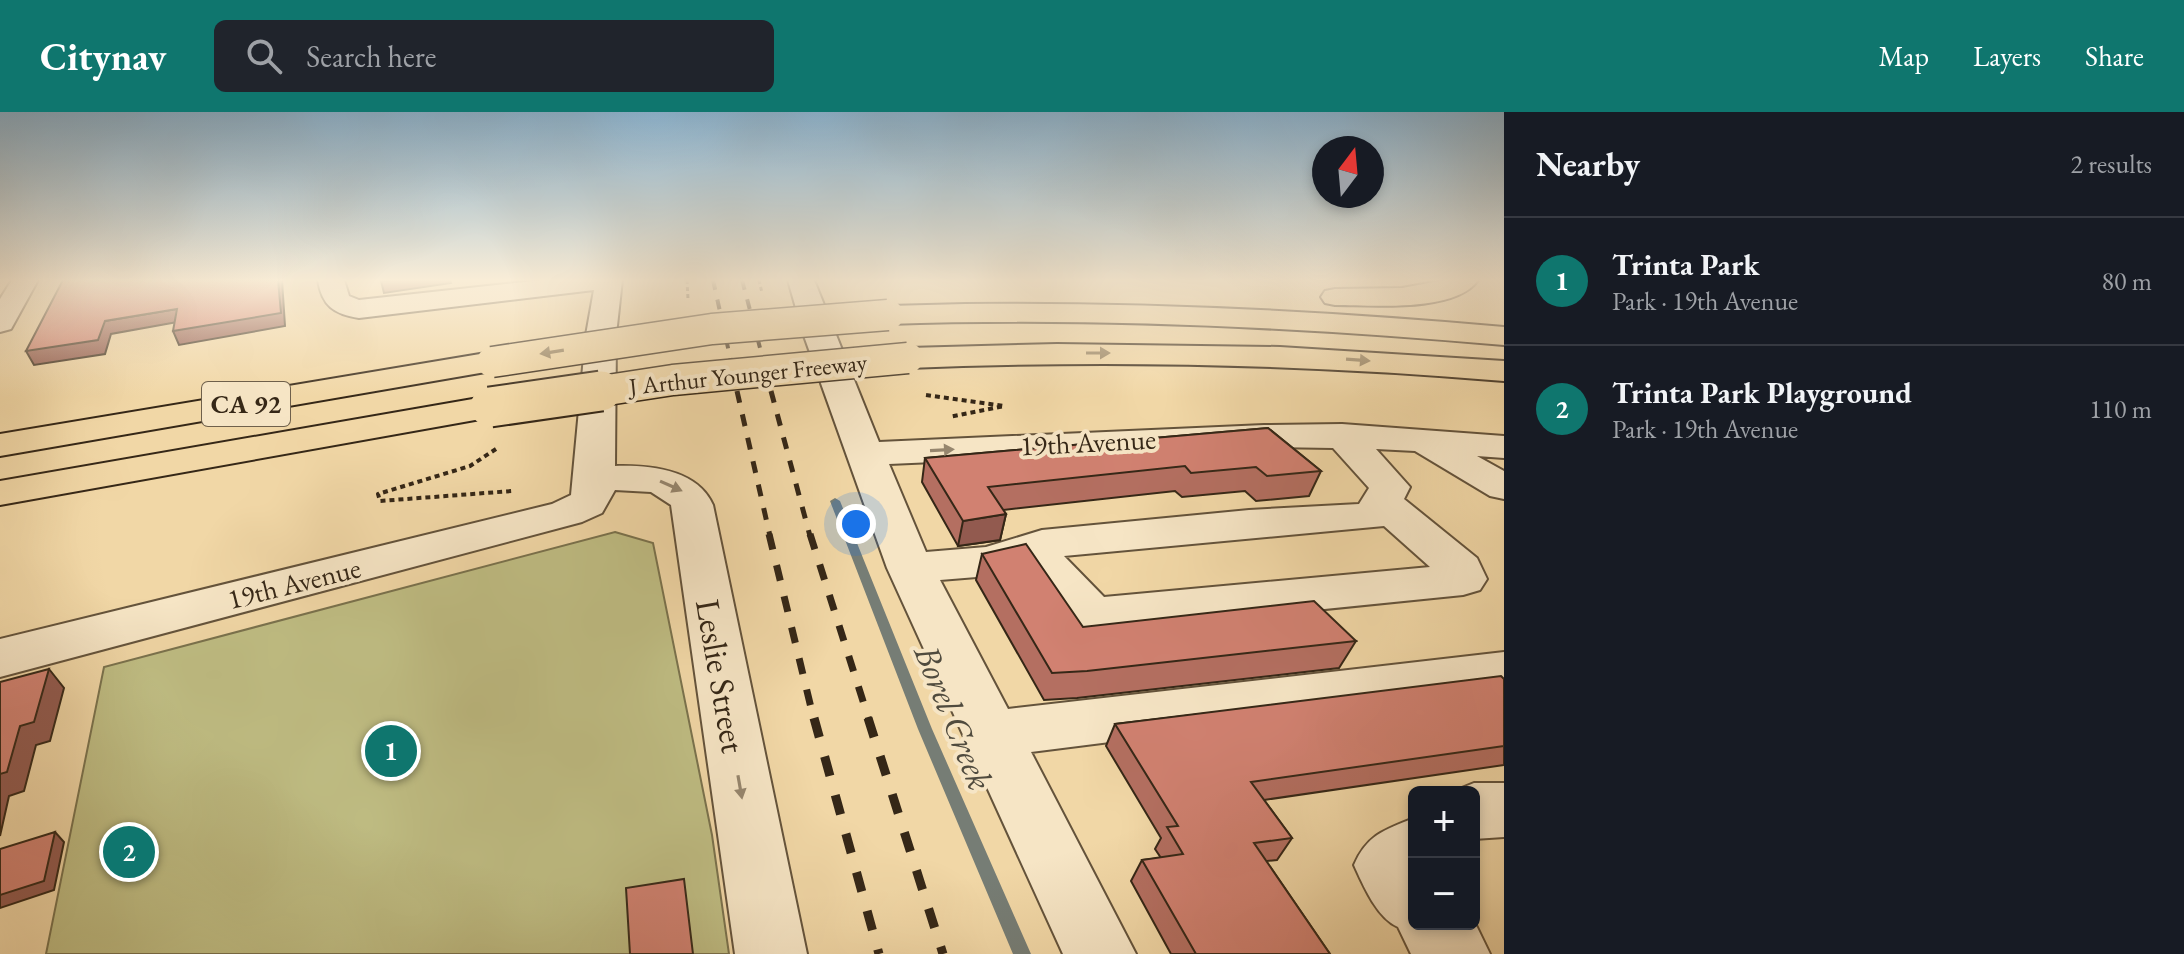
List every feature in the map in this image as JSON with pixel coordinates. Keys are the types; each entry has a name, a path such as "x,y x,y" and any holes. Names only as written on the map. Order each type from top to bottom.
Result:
{"highway":[{"name":"J Arthur Younger Freeway","path":"0,445 492,362 712,329 811,319"},
{"name":"J Arthur Younger Freeway","path":"1300,319 1504,336"},
{"name":"J Arthur Younger Freeway","path":"491,426 673,380 736,372 916,375 1037,353 1216,354 1504,371"},
{"path":"0,421 412,366 492,362"},
{"path":"916,375 1299,385 1504,402"},
{"path":"0,522 491,426"},
{"name":"CA 92","path":"0,493 491,426"}],"street":[{"path":"591,491 603,319"},
{"path":"815,319 910,568 989,734 1100,954"},
{"name":"19th Avenue","path":"864,454 1197,435 1342,435 1504,447"},
{"path":"910,568 989,561 1032,547 1249,523 1372,516 1390,487 1342,435"},
{"path":"1415,439 1504,487"},
{"name":"Leslie Street","path":"591,491 621,477 663,481 688,495 692,505 771,954"},
{"name":"19th Avenue","path":"0,658 567,513 591,491"},
{"path":"1032,547 1081,607 1099,615 1463,579 1461,569 1381,501"},
{"path":"989,734 1504,672"},
{"path":"1480,811 1504,810"},
{"path":"1408,852 1387,865 1408,892"},
{"path":"1436,930 1454,954"}],"path":[{"path":"916,375 1004,406 947,417"},
{"path":"491,426 482,461 378,494 380,501 523,490 537,521"}],"shaded area":[{"path":"615,532 653,543 712,835 729,954 46,954 104,667"}],"building":[{"path":"43,319 115,319 105,321 98,340 26,351"},
{"path":"175,319 243,319 173,331"},
{"path":"1268,428 1321,471 1267,476 1256,467 1191,473 1185,466 988,487 1006,514 963,521 925,458"},
{"path":"1026,544 1083,627 1314,601 1356,641 1052,673 982,554"},
{"path":"49,669 34,722 20,726 7,772 0,774 0,682"},
{"path":"1501,676 1504,679 1504,746 1251,782 1292,838 1254,843 1330,954 1196,954 1142,860 1183,854 1167,827 1178,826 1115,724"},
{"path":"55,832 44,881 0,895 0,849"},
{"path":"684,879 693,954 630,954 626,888"}],"waterway":[{"name":"Borel Creek","path":"835,501 925,729 1022,954"}],"railway":[{"path":"722,319 738,393"},
{"path":"752,319 772,393"},
{"path":"737,391 770,536"},
{"path":"771,391 810,536"},
{"path":"769,534 814,720"},
{"path":"810,534 869,720"},
{"path":"814,718 879,954"},
{"path":"868,718 943,954"}],"place":[{"name":"Trinta Park","path":"391,751"},
{"name":"Trinta Park Playground","path":"129,852"}]}
